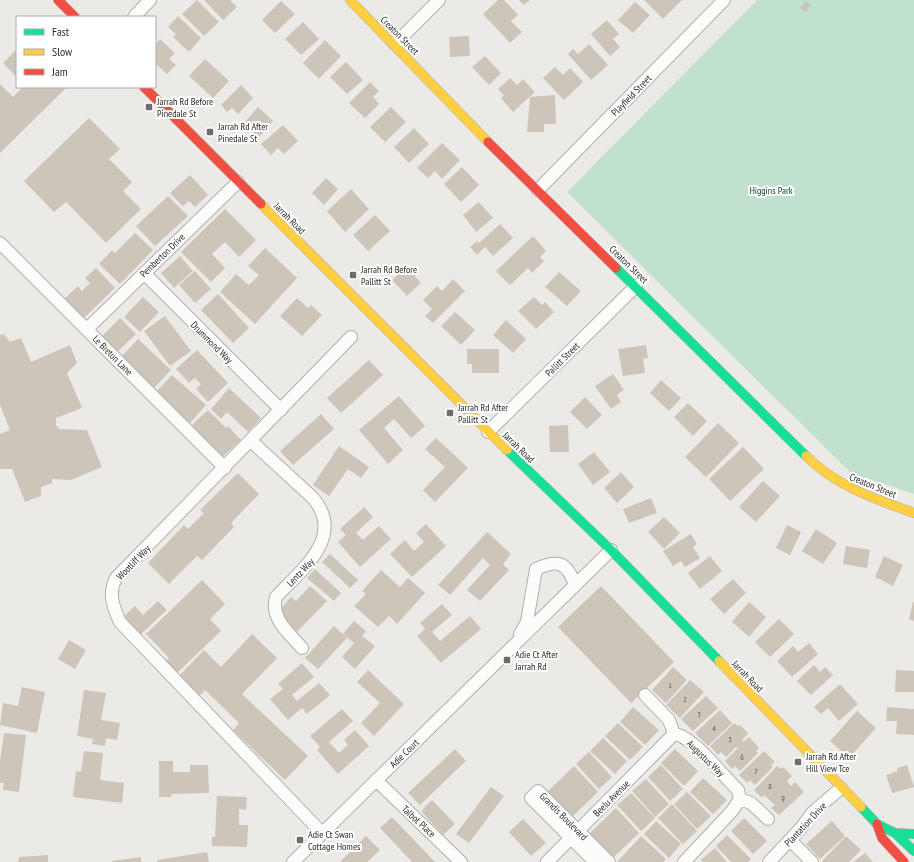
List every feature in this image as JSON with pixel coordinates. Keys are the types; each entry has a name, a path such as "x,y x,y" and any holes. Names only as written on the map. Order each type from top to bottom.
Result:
{"street":[{"path":"58,0 74,16"},
{"path":"135,16 150,0"},
{"name":"Creaton Street","path":"350,0 395,44 444,97 817,467 834,480 849,488 914,513"},
{"path":"395,44 439,0"},
{"name":"Playfield Street","path":"538,190 724,0"},
{"name":"Jarrah Road","path":"145,88 488,432 611,550 877,824 895,833 914,852"},
{"name":"Pemberton Drive","path":"87,329 238,182"},
{"name":"Le Breton Lane","path":"0,243 226,468"},
{"name":"Drummond Way","path":"144,273 281,410"},
{"name":"Pallitt Street","path":"488,432 636,286"},
{"name":"Wootliff Way","path":"322,832 120,622 113,602 112,586 116,578 226,468 351,337"},
{"name":"Lentz Way","path":"251,442 313,498 319,505 322,514 324,534 316,554 276,597 274,603 276,618 302,648"},
{"name":"Adie Court","path":"293,862 611,550"},
{"name":"Adie Court","path":"515,644 527,622 536,569 550,562 560,564 570,570 575,585"},
{"path":"645,695 669,720 674,734"},
{"name":"Augustus Way","path":"674,734 684,736 707,758 738,790 740,800"},
{"name":"Beelu Avenue","path":"547,862 674,734"},
{"name":"Talbot Place","path":"376,780 461,862"},
{"name":"Plantation Drive","path":"769,862 790,840 813,812 841,788"},
{"path":"684,862 732,811 740,800 750,803 768,819"},
{"name":"Jarrah Road","path":"877,824 882,838 904,862"},
{"path":"895,833 914,834"},
{"name":"Grandis Boulevard","path":"575,834 595,862"},
{"name":"Grandis Boulevard","path":"575,834 609,862"},
{"path":"790,840 812,862"}],"green space":[{"name":"Higgins Park","path":"757,0 914,0 914,494 851,473 567,192"}],"building":[{"path":"197,0 219,22 204,36 182,14"},
{"path":"204,0 230,0 237,7 223,20"},
{"path":"498,0 504,0 518,15 511,21 522,32 510,43 483,14"},
{"path":"519,0 530,0 524,5"},
{"path":"644,0 682,0 663,19"},
{"path":"281,1 295,14 275,33 262,20"},
{"path":"806,1 811,5 806,12 800,8"},
{"path":"635,2 650,15 633,33 618,20"},
{"path":"178,16 201,38 189,52 173,37 176,34 168,27"},
{"path":"607,20 619,34 613,39 620,47 610,56 591,34"},
{"path":"303,22 319,39 301,55 285,39"},
{"path":"469,36 470,56 450,57 449,37"},
{"path":"160,39 175,53 169,59 176,65 167,74 156,64 156,44"},
{"path":"325,40 341,56 319,79 303,63"},
{"path":"589,44 608,65 591,80 568,54 573,49 578,54"},
{"path":"16,50 16,76 3,63"},
{"path":"485,56 501,73 489,85 472,67"},
{"path":"205,59 229,81 213,98 189,76"},
{"path":"346,62 363,80 347,94 330,77"},
{"path":"555,67 563,75 570,68 583,82 564,100 543,78"},
{"path":"510,78 517,85 523,79 535,92 513,112 501,98 504,95 498,89"},
{"path":"370,82 379,91 373,97 379,104 365,118 349,103"},
{"path":"0,84 13,97 22,88 66,88 0,153"},
{"path":"241,85 253,98 238,114 232,108 227,112 221,105"},
{"path":"555,95 556,124 544,124 544,132 527,132 530,97"},
{"path":"258,107 273,121 259,137 243,124"},
{"path":"391,107 406,122 385,142 370,127"},
{"path":"89,118 120,149 109,159 132,182 123,191 141,209 106,243 66,202 54,212 24,181"},
{"path":"283,125 298,141 284,154 278,148 271,155 261,144"},
{"path":"414,128 429,144 409,163 394,147"},
{"path":"442,143 460,160 442,179 435,171 428,178 417,168"},
{"path":"462,167 479,185 461,202 444,184"},
{"path":"190,175 208,195 195,207 189,201 183,206 170,193"},
{"path":"326,178 338,189 324,205 312,193"},
{"path":"351,189 369,209 345,232 327,211"},
{"path":"168,196 188,216 155,246 136,226"},
{"path":"479,202 493,218 476,232 463,215"},
{"path":"225,209 256,240 239,257 225,242 212,254 225,268 211,282 181,252"},
{"path":"375,215 390,231 368,251 353,235"},
{"path":"500,224 513,238 493,256 485,247 477,255 470,247 477,241 479,243"},
{"path":"135,233 153,250 120,284 99,264 112,250 115,253"},
{"path":"533,236 546,251 540,257 544,261 532,273 528,268 510,285 496,271"},
{"path":"265,248 297,278 255,324 220,292 236,274 249,285 259,275 248,266"},
{"path":"180,256 193,271 174,288 161,273"},
{"path":"407,267 421,283 407,296 392,280"},
{"path":"96,268 115,288 82,320 63,300 78,286 82,291 90,283 85,278"},
{"path":"195,271 211,289 195,303 179,285"},
{"path":"559,272 581,291 567,306 545,287"},
{"path":"453,279 465,291 433,323 425,316 432,309 423,300 437,286 442,291"},
{"path":"218,294 249,328 233,343 201,310"},
{"path":"143,297 159,312 140,332 124,317"},
{"path":"534,297 542,305 545,302 554,312 536,329 518,311"},
{"path":"297,298 308,308 311,305 322,315 302,336 280,316"},
{"path":"455,312 475,330 461,345 441,326"},
{"path":"165,316 191,351 170,366 144,331"},
{"path":"120,318 136,334 116,353 101,337"},
{"path":"506,320 526,339 513,353 493,335"},
{"path":"4,334 10,342 21,338 31,362 70,345 77,363 67,373 82,408 56,418 56,425 59,429 87,430 102,467 71,480 52,479 52,483 41,487 41,496 25,502 12,469 0,469 0,434 10,430 0,405 0,335"},
{"path":"138,339 171,370 153,389 120,358"},
{"path":"646,345 648,358 643,359 645,373 623,376 618,349"},
{"path":"467,349 499,349 499,373 472,373 472,364 467,364"},
{"path":"197,350 228,383 208,402 196,389 201,384 195,378 189,383 176,369"},
{"path":"369,360 383,375 341,413 327,398"},
{"path":"613,374 624,390 617,395 621,402 611,409 595,386"},
{"path":"172,375 206,405 189,424 155,393"},
{"path":"661,380 681,398 669,411 650,393"},
{"path":"229,388 261,418 248,432 227,412 221,419 211,409"},
{"path":"399,396 425,426 411,438 394,419 384,428 403,450 388,464 359,430"},
{"path":"585,397 602,415 587,429 570,412"},
{"path":"688,403 707,421 693,436 674,417"},
{"path":"208,410 226,428 228,426 241,440 220,459 190,427"},
{"path":"321,414 334,429 293,465 280,451"},
{"path":"718,423 739,443 706,477 685,457"},
{"path":"568,425 569,452 550,452 549,426"},
{"path":"436,438 468,468 435,502 423,490 445,467 425,449"},
{"path":"339,446 369,467 361,478 348,469 329,496 313,485"},
{"path":"743,447 764,469 730,501 709,479"},
{"path":"594,452 610,472 593,485 578,464"},
{"path":"621,472 634,487 617,503 604,488"},
{"path":"238,473 259,494 231,523 234,527 202,560 197,556 169,584 148,563 184,525 188,529 204,513 200,510"},
{"path":"763,481 780,496 756,522 739,507"},
{"path":"651,498 657,513 629,523 623,509"},
{"path":"364,507 373,517 356,533 363,540 379,526 391,539 360,567 338,542 346,535 340,529"},
{"path":"664,517 680,533 664,549 648,532"},
{"path":"426,524 446,546 412,577 390,554 405,540 414,551 424,542 416,533"},
{"path":"787,525 801,532 790,555 776,548"},
{"path":"816,529 837,543 823,564 802,551"},
{"path":"487,532 511,554 503,564 509,570 480,601 467,590 490,565 483,558 450,595 438,585"},
{"path":"691,534 697,544 693,547 700,558 685,567 681,561 673,566 663,551"},
{"path":"846,546 870,550 867,568 843,564"},
{"path":"330,554 358,580 350,588 322,562"},
{"path":"710,556 722,571 700,589 688,573"},
{"path":"884,556 903,565 893,586 875,577"},
{"path":"315,569 341,593 334,601 307,578"},
{"path":"381,570 400,587 408,578 425,593 397,624 389,616 378,627 354,606 366,594 362,591"},
{"path":"733,579 746,593 724,614 710,599"},
{"path":"202,580 225,604 210,619 221,631 176,674 164,662 169,658 146,634"},
{"path":"310,586 327,601 297,632 277,613 291,597 296,601"},
{"path":"601,586 674,662 631,703 558,627"},
{"path":"158,601 167,610 140,635 123,617 135,606 143,615"},
{"path":"749,602 766,617 749,637 732,622"},
{"path":"914,602 914,621 909,619"},
{"path":"442,604 452,615 432,632 440,641 470,616 481,629 441,663 417,636 425,629 420,623"},
{"path":"779,619 794,634 770,657 755,642"},
{"path":"354,621 366,631 362,636 375,646 355,669 342,657 354,643 343,634"},
{"path":"334,626 347,638 318,669 305,658"},
{"path":"252,634 277,658 242,694 308,756 285,780 233,730 239,723 205,690 199,696 178,677 204,650 221,667"},
{"path":"69,640 86,650 75,669 58,659"},
{"path":"809,643 818,654 792,677 777,661 793,646 798,652"},
{"path":"302,663 314,677 292,695 297,701 319,683 330,695 307,714 302,708 288,720 270,699 283,689 278,684"},
{"path":"814,665 820,672 825,667 833,675 811,695 797,681"},
{"path":"673,667 687,680 666,703 652,690"},
{"path":"368,670 404,704 374,736 361,723 380,703 357,682"},
{"path":"896,670 914,671 914,692 895,692"},
{"path":"690,680 704,692 680,718 666,705"},
{"path":"840,684 858,704 839,721 828,708 821,714 814,707"},
{"path":"22,687 45,692 37,733 0,725 3,703 18,706"},
{"path":"84,690 106,693 101,720 120,723 117,740 106,738 105,746 92,744 93,739 77,736"},
{"path":"706,696 718,708 693,731 681,719"},
{"path":"633,707 659,730 645,745 620,722"},
{"path":"887,707 914,709 914,735 896,734 897,721 886,721"},
{"path":"342,709 353,721 329,742 339,753 348,745 344,740 355,730 369,746 338,774 317,750 320,747 310,736"},
{"path":"720,710 732,723 708,746 695,733"},
{"path":"857,711 876,728 849,758 830,741"},
{"path":"618,723 643,747 630,760 605,736"},
{"path":"734,723 738,726 740,725 748,733 742,741 743,742 749,737 759,748 756,751 758,753 740,771 735,766 732,769 725,761 738,748 736,747 726,757 721,752 718,755 710,746"},
{"path":"4,733 26,735 19,792 3,790 4,783 0,783 0,761"},
{"path":"603,738 627,761 615,774 590,751"},
{"path":"455,749 466,761 420,805 408,793"},
{"path":"675,749 698,771 684,786 661,763"},
{"path":"84,751 103,753 100,780 124,783 122,803 73,797 76,771 81,772"},
{"path":"764,751 775,762 771,765 773,767 755,785 750,780 747,783 739,775"},
{"path":"589,752 612,777 599,789 576,764"},
{"path":"159,761 173,761 173,772 190,772 190,765 208,765 209,793 171,794 171,797 159,797"},
{"path":"661,765 683,789 670,801 648,777"},
{"path":"907,765 914,787 892,793 886,775 898,771 897,768"},
{"path":"574,766 598,792 572,817 547,792"},
{"path":"777,766 781,769 783,767 792,776 787,781 791,786 795,782 804,792 779,815 771,808 775,805 764,795 762,798 754,790"},
{"path":"703,778 727,800 713,814 690,792"},
{"path":"646,779 669,804 655,817 632,791"},
{"path":"491,787 504,796 469,843 456,834"},
{"path":"687,792 711,816 697,829 674,804"},
{"path":"631,793 655,818 641,831 617,805"},
{"path":"217,796 247,797 246,810 239,809 239,825 248,825 247,847 212,846 212,837 215,837"},
{"path":"432,800 455,824 443,835 421,811"},
{"path":"672,804 697,831 683,844 658,818"},
{"path":"616,808 639,833 613,858 589,834"},
{"path":"392,817 435,862 412,862 380,828"},
{"path":"744,818 767,841 753,854 731,831"},
{"path":"523,819 546,843 531,856 509,832"},
{"path":"656,821 681,844 669,858 644,834"},
{"path":"832,821 845,836 820,859 806,844"},
{"path":"727,835 751,859 748,862 731,862 716,846"},
{"path":"366,836 380,850 367,862 340,862"},
{"path":"641,836 666,859 663,862 617,862"},
{"path":"846,836 861,850 849,862 823,862 822,861"},
{"path":"715,848 727,862 703,862 701,860"},
{"path":"207,852 209,862 158,862 157,860"},
{"path":"865,853 873,862 853,862"},
{"path":"48,855 48,862 18,862 19,857"},
{"path":"141,857 141,862 112,862 112,861"}],"traffic: fast":[{"path":"616,268 806,456"},
{"path":"507,450 611,550 719,661"},
{"path":"861,807 877,824 895,833 914,851"},
{"path":"895,833 914,834"}],"traffic: slow":[{"path":"350,0 488,142"},
{"path":"261,204 507,450"},
{"path":"806,456 830,476 843,484 871,497 914,513"},
{"path":"719,661 861,807"}],"traffic: jam":[{"path":"58,0 74,16"},
{"path":"145,88 261,204"},
{"path":"488,142 616,268"},
{"path":"877,824 882,838 904,862"}],"place":[{"name":"Jarrah Rd Before Pinedale St","path":"149,107"},
{"name":"Jarrah Rd After Pinedale St","path":"210,132"},
{"name":"Jarrah Rd Before Pallitt St","path":"353,275"},
{"name":"Jarrah Rd After Pallitt St","path":"450,413"},
{"name":"Adie Ct After Jarrah Rd","path":"507,660"},
{"name":"Jarrah Rd After Hill View Tce","path":"798,762"},
{"name":"Adie Ct Swan Cottage Homes","path":"300,840"}]}
